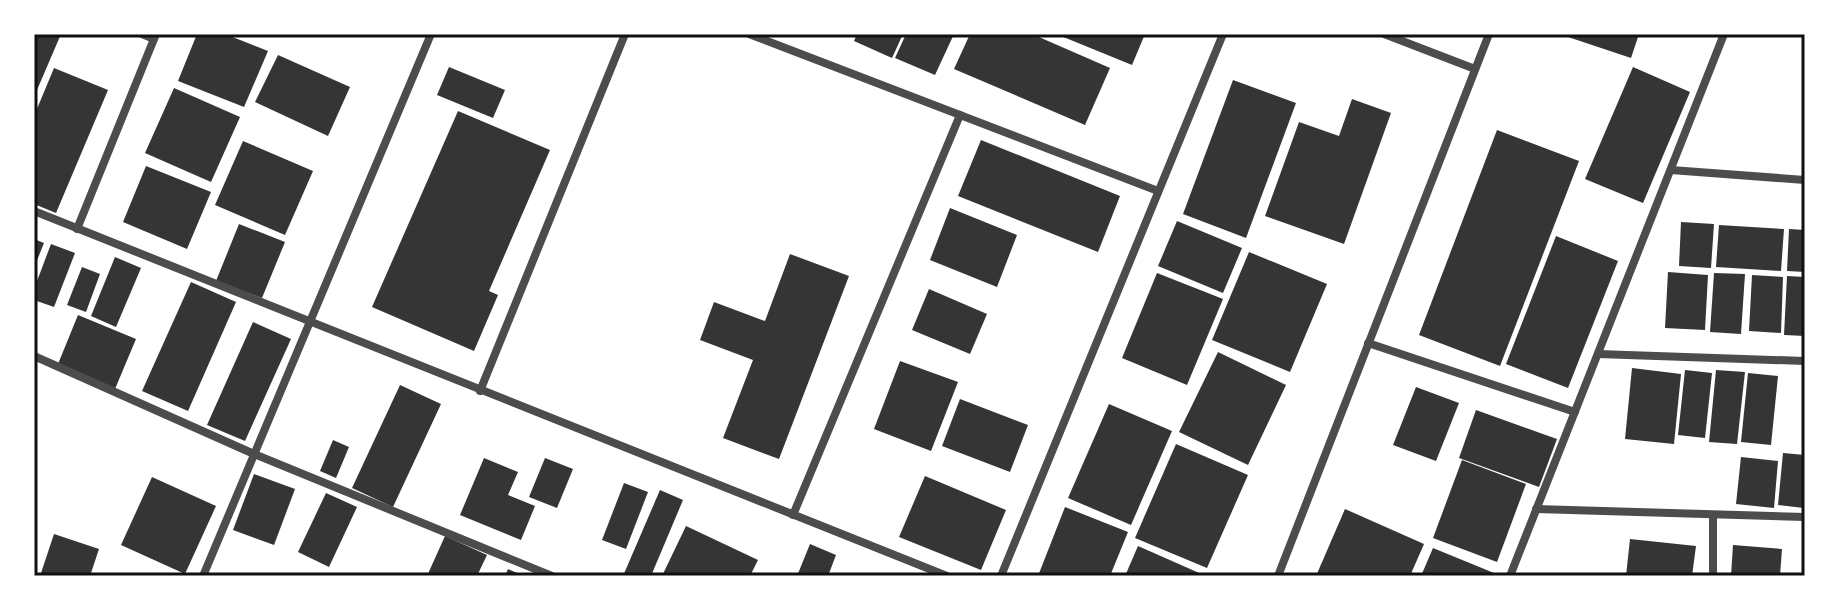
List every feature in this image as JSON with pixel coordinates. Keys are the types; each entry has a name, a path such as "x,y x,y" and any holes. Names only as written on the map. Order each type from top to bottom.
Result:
{"street":[{"path":"77,229 155,36 142,34"},
{"path":"203,576 431,34"},
{"path":"480,391 625,34"},
{"path":"749,34 1158,191"},
{"path":"1001,576 1223,34"},
{"path":"1384,34 1475,69"},
{"path":"1278,576 1489,34"},
{"path":"1510,576 1724,34"},
{"path":"793,515 960,115"},
{"path":"1671,170 1805,180"},
{"path":"34,211 947,576"},
{"path":"1368,343 1575,412"},
{"path":"1598,354 1805,361"},
{"path":"34,356 254,454 552,576"},
{"path":"1536,509 1805,517"},
{"path":"1713,515 1713,576"}],"building":[{"path":"34,34 61,34 34,97"},
{"path":"197,34 225,34 268,51 244,107 178,81"},
{"path":"857,34 903,34 892,58 854,41"},
{"path":"906,34 954,34 935,75 895,58"},
{"path":"970,34 1032,34 1110,68 1085,125 954,69"},
{"path":"1056,34 1145,34 1132,65"},
{"path":"1559,34 1639,34 1631,58"},
{"path":"278,55 350,87 328,136 255,102"},
{"path":"449,67 505,90 493,118 437,95"},
{"path":"1633,67 1690,92 1643,203 1585,179"},
{"path":"54,68 108,90 56,213 34,204 34,116"},
{"path":"1233,80 1296,103 1246,238 1183,214"},
{"path":"174,88 240,117 211,182 145,153"},
{"path":"1352,99 1391,113 1344,244 1265,216 1299,122 1339,136"},
{"path":"458,111 550,150 489,291 498,295 474,351 372,307"},
{"path":"1497,130 1579,161 1500,366 1419,335"},
{"path":"981,140 1120,196 1098,252 958,196"},
{"path":"243,141 313,171 285,235 215,205"},
{"path":"146,166 211,192 187,249 123,222"},
{"path":"950,208 1017,235 997,287 930,260"},
{"path":"1177,221 1242,248 1223,293 1158,266"},
{"path":"1681,222 1714,224 1711,268 1679,266"},
{"path":"239,224 285,242 262,298 216,281"},
{"path":"1719,225 1784,229 1781,271 1716,267"},
{"path":"1789,229 1805,230 1805,272 1787,271"},
{"path":"1556,236 1618,261 1568,388 1506,364"},
{"path":"34,239 44,243 34,268"},
{"path":"51,244 75,253 54,307 34,300 34,289"},
{"path":"1249,252 1327,284 1290,372 1212,340"},
{"path":"790,254 849,276 779,459 723,438 753,360 700,340 714,302 765,321"},
{"path":"115,257 141,268 116,327 91,316"},
{"path":"82,267 100,274 86,312 67,305"},
{"path":"1668,272 1708,275 1705,330 1665,328"},
{"path":"1157,273 1223,299 1187,385 1122,358"},
{"path":"1714,273 1745,274 1741,334 1710,332"},
{"path":"1752,275 1783,277 1781,333 1749,331"},
{"path":"1787,276 1805,277 1805,336 1784,335"},
{"path":"191,282 236,302 188,411 142,391"},
{"path":"929,289 987,314 970,354 912,330"},
{"path":"78,315 136,339 115,389 58,364"},
{"path":"253,322 291,339 245,441 207,425"},
{"path":"1218,352 1286,385 1248,465 1179,432"},
{"path":"900,361 958,382 931,451 874,429"},
{"path":"1632,368 1681,374 1674,444 1625,439"},
{"path":"1685,370 1712,373 1705,438 1678,435"},
{"path":"1716,370 1745,372 1737,444 1709,442"},
{"path":"1748,373 1778,376 1771,445 1741,442"},
{"path":"400,385 441,404 393,507 352,488"},
{"path":"1416,387 1459,403 1436,461 1393,445"},
{"path":"960,399 1028,425 1010,472 942,446"},
{"path":"1109,404 1172,431 1131,525 1068,498"},
{"path":"1476,410 1557,439 1539,487 1459,458"},
{"path":"333,440 349,447 336,478 320,471"},
{"path":"1176,444 1248,475 1207,568 1135,538"},
{"path":"1783,453 1805,455 1804,508 1778,505"},
{"path":"1741,457 1778,461 1774,508 1736,504"},
{"path":"484,458 518,472 508,495 535,506 521,540 460,515"},
{"path":"545,458 573,469 557,508 529,497"},
{"path":"1462,460 1526,484 1497,562 1433,538"},
{"path":"254,474 295,489 274,545 233,530"},
{"path":"925,476 1006,510 981,570 899,537"},
{"path":"152,477 216,506 185,574 121,545"},
{"path":"624,483 648,492 626,549 602,540"},
{"path":"660,490 683,500 651,576 623,576"},
{"path":"326,493 357,507 329,567 298,552"},
{"path":"1065,507 1128,532 1110,576 1038,576"},
{"path":"1345,509 1424,544 1410,576 1316,576"},
{"path":"686,526 758,560 750,576 662,576"},
{"path":"54,534 99,549 90,576 40,576"},
{"path":"445,536 487,555 477,576 427,576"},
{"path":"1630,539 1696,546 1692,576 1626,576"},
{"path":"810,544 836,555 828,576 797,576"},
{"path":"1733,545 1782,549 1780,576 1731,576"},
{"path":"1138,546 1206,576 1125,576"},
{"path":"1433,548 1494,573 1493,576 1421,576"},
{"path":"508,569 524,576 505,576"}]}
